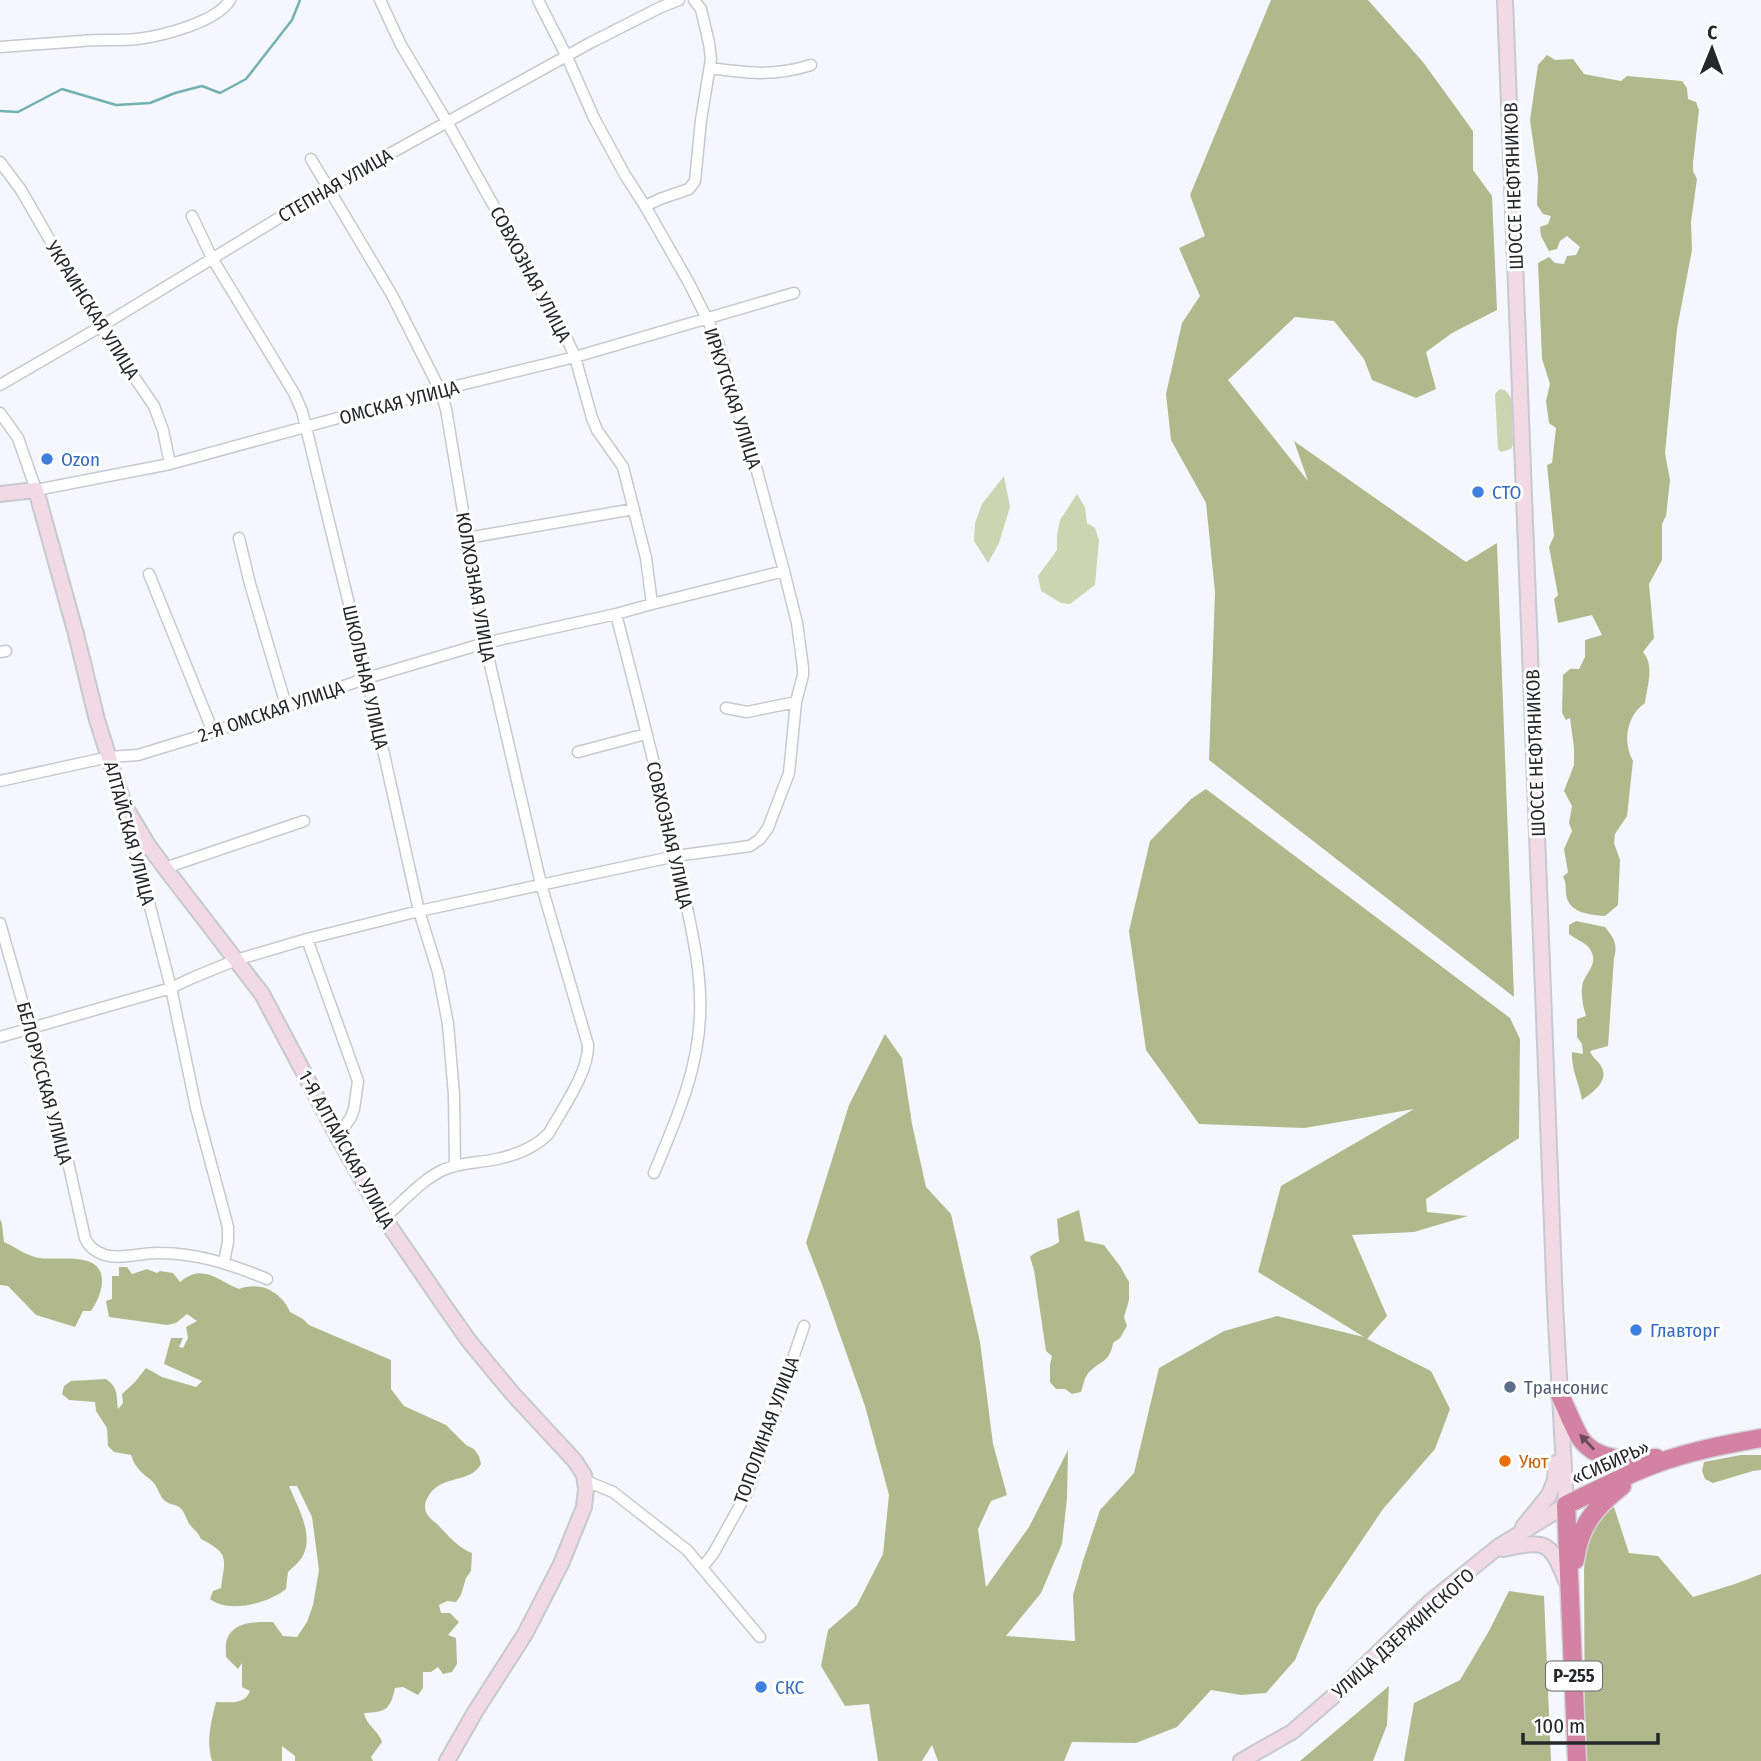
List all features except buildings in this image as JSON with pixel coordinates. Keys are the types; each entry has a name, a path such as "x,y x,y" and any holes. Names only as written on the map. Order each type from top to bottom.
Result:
{"highway":[{"path":"1560,1395 1580,1437 1588,1447 1599,1454 1627,1460 1674,1457 1719,1445 1761,1438"},
{"name":"«СИБИРЬ»","path":"1570,1591 1566,1505 1674,1457"},
{"path":"1570,1591 1585,1524 1601,1504 1644,1469"},
{"name":"Р-255","path":"1570,1591 1577,1761"}],"main road":[{"name":"ШОССЕ НЕФТЯНИКОВ","path":"1505,0 1560,1416 1566,1505"},
{"name":"ОМСКАЯ УЛИЦА","path":"0,494 36,490"},
{"name":"АЛТАЙСКАЯ УЛИЦА","path":"36,490 97,720 124,805"},
{"name":"1-Я АЛТАЙСКАЯ УЛИЦА","path":"124,805 148,845 262,994 384,1218 469,1341 512,1393 575,1461 586,1481"},
{"path":"1517,1536 1542,1504 1555,1480 1560,1416"},
{"path":"447,1761 525,1634 561,1564 584,1507 586,1481"},
{"name":"УЛИЦА ДЗЕРЖИНСКОГО","path":"1241,1761 1292,1732 1336,1694 1430,1602 1495,1550 1566,1505"},
{"path":"1495,1550 1531,1543 1544,1545 1557,1558 1570,1591"}],"street":[{"path":"0,47 160,35 201,22 219,13 230,0"},
{"name":"СОВХОЗНАЯ УЛИЦА","path":"380,0 401,45 559,321 575,357 597,430 623,467 646,558 652,604"},
{"name":"ИРКУТСКАЯ УЛИЦА","path":"538,0 594,118 689,283 721,350 757,471 797,623 803,675 796,702 789,773 768,828 760,839 750,846 676,856"},
{"name":"СТЕПНАЯ УЛИЦА","path":"0,384 100,327 328,188 590,43 678,0"},
{"path":"645,206 689,189 695,181 711,59 701,9 694,0"},
{"path":"710,68 765,74 811,65"},
{"name":"КОЛХОЗНАЯ УЛИЦА","path":"311,159 392,295 440,390 446,409 485,643 541,884 587,1038 587,1058 578,1080 543,1140 497,1159 455,1166"},
{"name":"УКРАИНСКАЯ УЛИЦА","path":"0,162 20,190 100,327 159,416 170,464"},
{"name":"ШКОЛЬНАЯ УЛИЦА","path":"191,216 212,258 294,393 307,428 419,911 438,971 448,1024 454,1095 455,1166"},
{"name":"ОМСКАЯ УЛИЦА","path":"36,490 170,464 440,390 575,357 794,293"},
{"name":"АЛТАЙСКАЯ УЛИЦА","path":"0,413 18,438 36,490"},
{"path":"467,538 634,509"},
{"path":"239,538 286,705"},
{"name":"2-Я ОМСКАЯ УЛИЦА","path":"0,781 109,757 138,755 213,732 367,678 485,643 616,614 784,571"},
{"path":"149,574 213,732"},
{"name":"СОВХОЗНАЯ УЛИЦА","path":"616,614 676,856 700,974 700,1017 692,1072 654,1173"},
{"path":"726,708 747,712 796,702"},
{"path":"578,752 646,734"},
{"name":"АЛТАЙСКАЯ УЛИЦА","path":"124,805 171,988 196,1108 228,1227 224,1262"},
{"path":"165,868 304,821"},
{"path":"0,1037 171,988 236,960 307,939 419,911 676,856"},
{"name":"БЕЛОРУССКАЯ УЛИЦА","path":"0,923 68,1162 87,1244 109,1256 169,1253 224,1262"},
{"path":"307,939 358,1081 354,1109 338,1137"},
{"path":"384,1218 427,1180 444,1169 455,1166"},
{"path":"224,1262 267,1279"},
{"name":"ТОПОЛИНАЯ УЛИЦА","path":"702,1568 713,1554 748,1491 804,1326"},
{"path":"586,1481 613,1492 687,1550 760,1637"}],"green space":[{"path":"1271,0 1368,0 1423,62 1473,131 1473,170 1492,196 1497,310 1452,333 1426,352 1436,389 1416,398 1372,380 1364,359 1334,321 1295,317 1228,380 1308,481 1294,441 1466,562 1497,543 1514,997 1209,760 1215,592 1206,503 1171,440 1166,394 1182,323 1200,296 1179,248 1205,236 1190,195"},
{"path":"1547,55 1555,60 1573,59 1584,74 1621,81 1627,76 1682,81 1687,88 1688,99 1696,102 1699,110 1693,163 1697,179 1691,222 1692,250 1677,329 1665,453 1670,480 1666,516 1662,524 1662,560 1649,584 1654,638 1643,652 1649,663 1645,703 1634,714 1628,729 1628,746 1633,761 1627,816 1615,834 1614,843 1620,860 1618,905 1605,916 1575,909 1568,900 1563,877 1568,872 1564,849 1572,831 1569,823 1572,806 1564,791 1574,765 1574,748 1570,718 1566,720 1562,713 1563,675 1570,669 1579,669 1585,657 1585,640 1602,635 1592,615 1558,623 1554,599 1558,595 1549,547 1554,536 1547,465 1552,463 1556,428 1549,423 1546,401 1550,384 1542,359 1538,263 1549,257 1555,263 1564,264 1567,256 1576,255 1580,247 1567,236 1560,241 1557,249 1549,251 1541,236 1540,227 1548,224 1551,216 1543,214 1537,205 1538,176 1530,120 1538,65"},
{"path":"1500,389 1508,393 1512,400 1513,445 1511,449 1501,452 1498,449 1495,394"},
{"path":"1004,476 1010,507 999,543 988,563 974,541 975,523 982,504"},
{"path":"1077,494 1085,507 1087,523 1095,528 1099,540 1095,585 1070,604 1061,603 1041,591 1038,576 1057,550 1060,520"},
{"path":"1206,789 1510,1018 1520,1039 1519,1138 1426,1199 1427,1212 1468,1216 1414,1232 1352,1235 1387,1316 1367,1339 1431,1371 1450,1409 1435,1449 1383,1509 1317,1607 1295,1660 1266,1693 1241,1695 1211,1690 1177,1727 1136,1743 1072,1742 1064,1761 938,1761 932,1745 922,1761 878,1761 869,1704 845,1706 821,1666 828,1630 857,1605 883,1554 889,1495 865,1406 806,1243 849,1105 885,1034 902,1058 912,1124 926,1187 951,1214 980,1342 993,1444 1007,1495 991,1501 978,1529 986,1587 1029,1527 1068,1450 1062,1544 1041,1593 1006,1636 1075,1641 1073,1595 1083,1561 1100,1510 1134,1473 1159,1368 1224,1331 1277,1316 1364,1337 1258,1272 1281,1186 1414,1109 1305,1128 1199,1124 1146,1050 1129,931 1150,841 1191,799"},
{"path":"1576,921 1605,927 1613,938 1616,949 1608,1046 1590,1051 1603,1071 1602,1081 1582,1100 1572,1052 1583,1054 1582,1044 1577,1037 1577,1019 1586,1016 1582,986 1591,967 1593,955 1587,945 1569,934 1569,925"},
{"path":"1079,1210 1085,1241 1104,1245 1120,1266 1129,1282 1129,1300 1124,1317 1127,1326 1120,1338 1113,1343 1106,1359 1087,1375 1081,1392 1072,1394 1065,1389 1056,1389 1050,1382 1052,1356 1046,1351 1030,1257 1059,1242 1057,1219"},
{"path":"0,1219 4,1242 21,1251 39,1258 87,1261 100,1271 102,1285 97,1300 91,1311 83,1311 75,1327 36,1315 8,1286 0,1285"},
{"path":"119,1267 127,1267 132,1274 147,1269 157,1273 173,1273 180,1282 188,1276 203,1273 239,1289 255,1286 275,1293 290,1312 309,1325 391,1360 391,1389 404,1406 446,1425 479,1456 481,1464 477,1469 467,1476 438,1486 429,1494 425,1506 427,1514 458,1545 472,1553 471,1571 461,1595 456,1602 447,1601 439,1605 441,1613 450,1613 459,1622 448,1635 456,1638 457,1664 452,1672 443,1674 438,1667 431,1672 423,1672 423,1688 418,1695 403,1687 395,1688 386,1708 364,1713 382,1742 371,1757 373,1761 295,1761 295,1756 282,1746 282,1761 212,1761 209,1739 216,1702 240,1701 250,1691 242,1687 242,1663 238,1669 226,1657 226,1641 230,1633 246,1624 273,1622 283,1636 297,1637 307,1622 319,1570 312,1517 297,1486 289,1486 304,1522 307,1542 300,1560 288,1572 286,1589 270,1599 249,1605 228,1606 210,1599 213,1591 221,1588 224,1563 221,1553 201,1539 179,1507 164,1500 154,1483 137,1467 131,1455 114,1452 108,1446 107,1428 96,1411 95,1402 69,1400 62,1394 64,1386 71,1381 106,1379 115,1389 118,1409 123,1403 122,1394 146,1368 162,1377 196,1387 202,1381 164,1364 171,1338 183,1338 179,1347 183,1348 188,1338 186,1327 197,1321 187,1314 176,1323 167,1325 109,1317 106,1301 112,1299 112,1276 119,1276"},
{"path":"1741,1455 1761,1455 1761,1470 1713,1483 1705,1479 1702,1471 1704,1462"},
{"path":"1614,1507 1629,1553 1658,1556 1693,1597 1761,1574 1761,1761 1585,1761 1586,1543 1605,1512"},
{"path":"1509,1591 1544,1596 1551,1761 1404,1761 1414,1703 1460,1680"},
{"path":"1389,1686 1387,1725 1373,1761 1300,1761"}],"waterway":[{"path":"0,111 18,112 62,89 116,105 150,103 202,86 220,93 246,79 292,20 300,0"}],"place":[{"name":"Ozon","path":"47,459"},
{"name":"СТО","path":"1478,492"},
{"name":"Главторг","path":"1636,1330"},
{"name":"Трансонис","path":"1510,1387"},
{"name":"Уют","path":"1505,1461"},
{"name":"СКС","path":"761,1687"}]}
